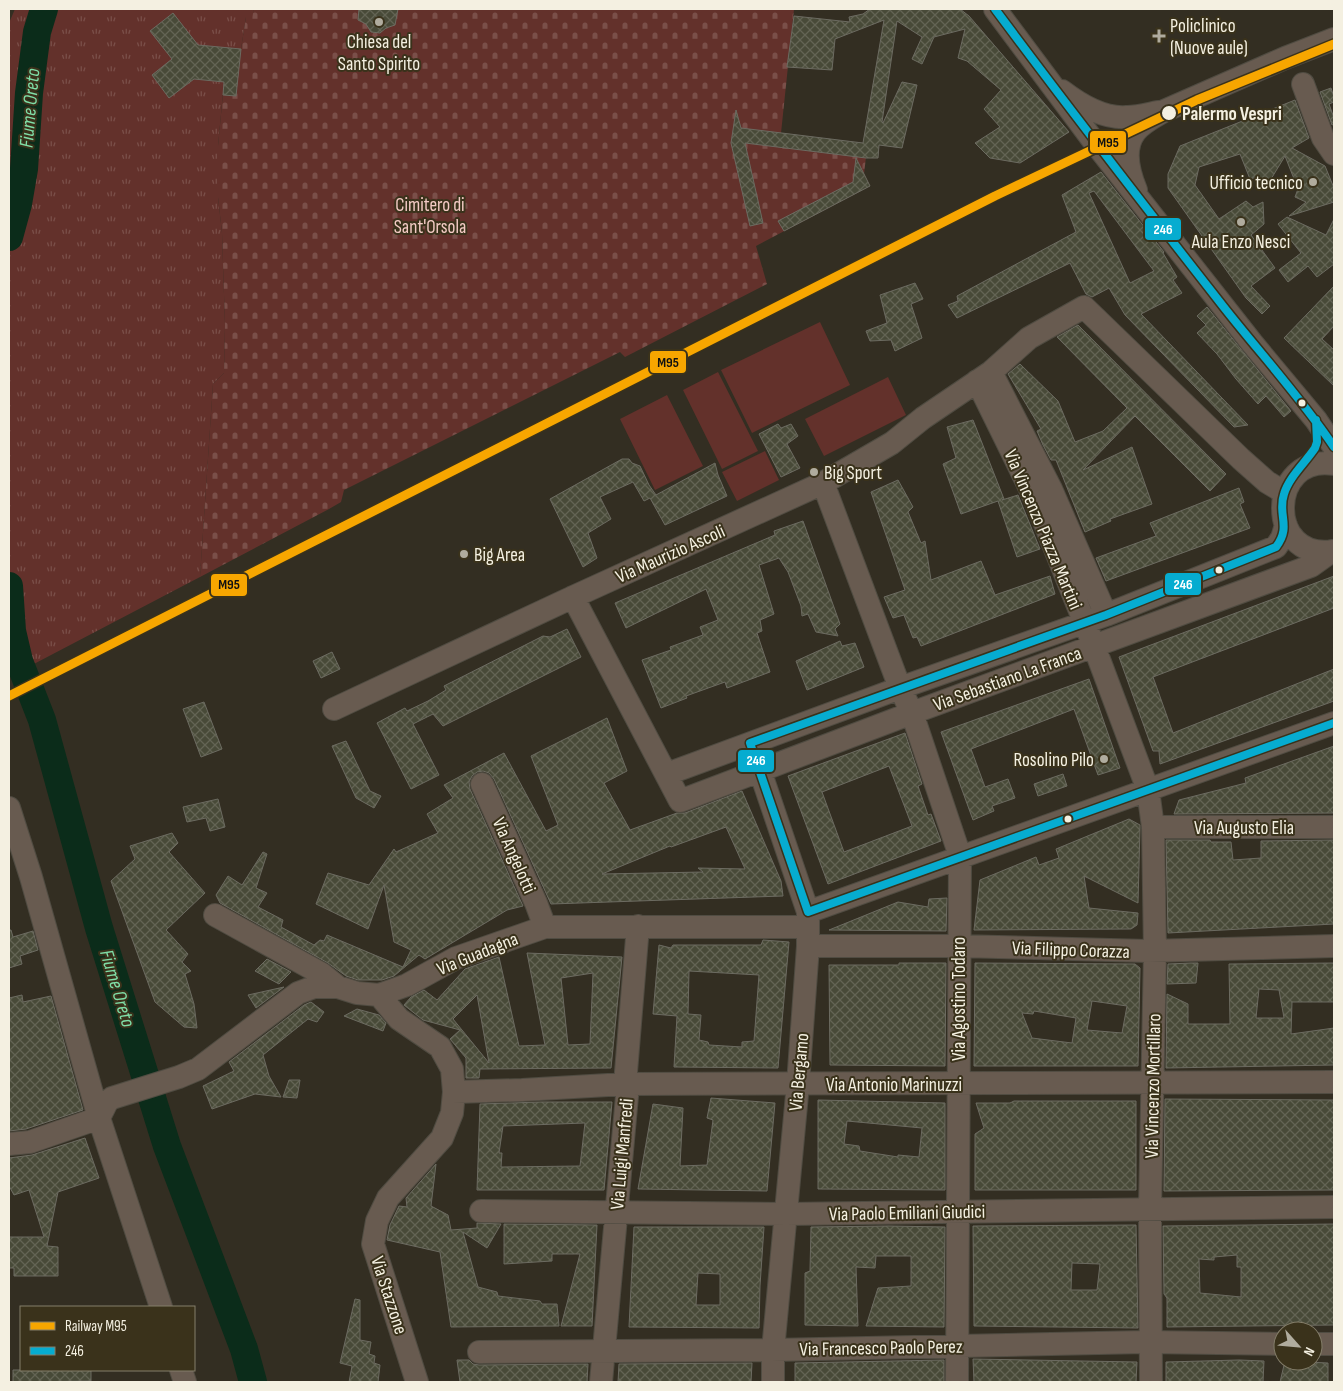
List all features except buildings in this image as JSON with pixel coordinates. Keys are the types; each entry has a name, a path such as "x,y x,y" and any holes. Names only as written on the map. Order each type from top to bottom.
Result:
{"street":[{"path":"995,9 1094,144 1252,343 1316,420 1334,447"},
{"path":"1047,78 1066,94 1087,107 1110,115 1129,125 1334,39"},
{"path":"1302,84 1323,138 1334,154"},
{"path":"1094,144 1110,145 1125,139 1129,125"},
{"path":"1129,125 1128,162 1141,202"},
{"name":"Via Maurizio Ascoli","path":"334,710 572,597 822,483 892,443 924,418 984,377 1029,338 1084,307 1241,459 1267,482 1284,493"},
{"name":"Via Vincenzo Piazza Martini","path":"984,377 1051,489 1106,614"},
{"name":"Via Vincenzo Piazza Martini","path":"984,377 1094,646 1148,790"},
{"path":"1316,420 1317,442 1315,448 1284,493 1282,509 1290,534 1304,546 1313,550 1333,551"},
{"path":"1298,474 1317,464 1334,464"},
{"name":"Via Agostino Todaro","path":"822,483 900,688 912,713 960,856 958,1382"},
{"name":"Via Sebastiano La Franca","path":"1286,525 1282,538 1276,547 1106,614 667,774 680,801 1310,566 1333,551"},
{"path":"572,597 667,774"},
{"path":"808,928 960,856 1334,723"},
{"name":"Via Bergamo","path":"750,743 808,928 798,1084 774,1350 773,1382"},
{"name":"Via Angelotti","path":"482,784 536,903 544,926"},
{"name":"Via Vincenzo Mortillaro","path":"1148,790 1153,827 1154,951 1150,1209 1151,1382"},
{"path":"9,808 31,877 99,1118 161,1306"},
{"name":"Via Augusto Elia","path":"1153,827 1334,827"},
{"path":"215,915 322,974 338,987"},
{"name":"Via Guadagna","path":"379,996 407,985 456,958 544,926 808,928"},
{"name":"Via Luigi Manfredi","path":"601,1382 627,1096 624,1084 638,926"},
{"name":"Via Filippo Corazza","path":"808,928 959,946 1154,951 1334,946"},
{"path":"9,1144 30,1142 99,1118 107,1102 112,1098 179,1077 198,1069 298,993 314,987 338,987 357,993 379,996"},
{"name":"Via Stazzone","path":"379,996 399,1019 440,1046 452,1068 454,1092 452,1113 442,1138 388,1198 377,1222 373,1244 417,1382"},
{"name":"Via Antonio Marinuzzi","path":"454,1092 624,1084 1334,1082"},
{"name":"Via Paolo Emiliani Giudici","path":"481,1211 786,1214 1334,1208"},
{"name":"Via Francesco Paolo Perez","path":"479,1352 774,1350 1152,1342 1273,1344"}],"green space":[{"path":"15,9 254,9 253,17 246,17 241,49 169,55 168,63 169,98 194,79 224,82 218,146 218,197 222,233 225,325 224,373 213,384 200,577 9,677 9,23"},
{"name":"Cimitero di Sant'Orsola","path":"254,9 794,9 781,133 866,157 864,174 870,186 756,246 767,284 625,357 620,352 344,490 341,502 200,577 213,384 224,373 225,325 222,233 218,197 218,146 224,83 194,79 169,98 152,75 167,63 169,55 150,31 173,13 198,45 241,49 246,17 252,17"},
{"path":"820,322 850,385 752,433 721,370"},
{"path":"718,372 758,451 722,469 683,390"},
{"path":"888,377 906,415 824,456 805,419"},
{"path":"667,395 703,466 655,490 620,419"},
{"path":"765,451 779,480 737,501 722,472"}],"waterway":[{"name":"Fiume Oreto","path":"9,237 18,204 24,169 29,93 37,32 44,9"},
{"name":"Fiume Oreto","path":"9,586 12,631 19,661 42,720 99,928 167,1146 244,1349 253,1382"}],"rail line":[{"name":"M95","path":"9,696 995,196 1197,100 1334,44"}],"transit line":[{"name":"246","path":"995,9 1134,192 1233,319 1278,373 1334,447"},
{"name":"246","path":"1316,420 1317,442 1315,448 1293,476 1284,494 1282,501 1284,527 1281,540 1276,547 1106,615 750,743 808,912 1334,723"}],"place":[{"name":"Chiesa del Santo Spirito","path":"379,22"},
{"name":"Policlinico (Nuove aule)","path":"1159,36"},
{"name":"Palermo Vespri","path":"1169,113"},
{"name":"Ufficio tecnico","path":"1313,182"},
{"name":"Aula Enzo Nesci","path":"1241,222"},
{"name":"Big Sport","path":"814,472"},
{"name":"Big Area","path":"464,554"},
{"name":"Rosolino Pilo","path":"1104,759"}]}
